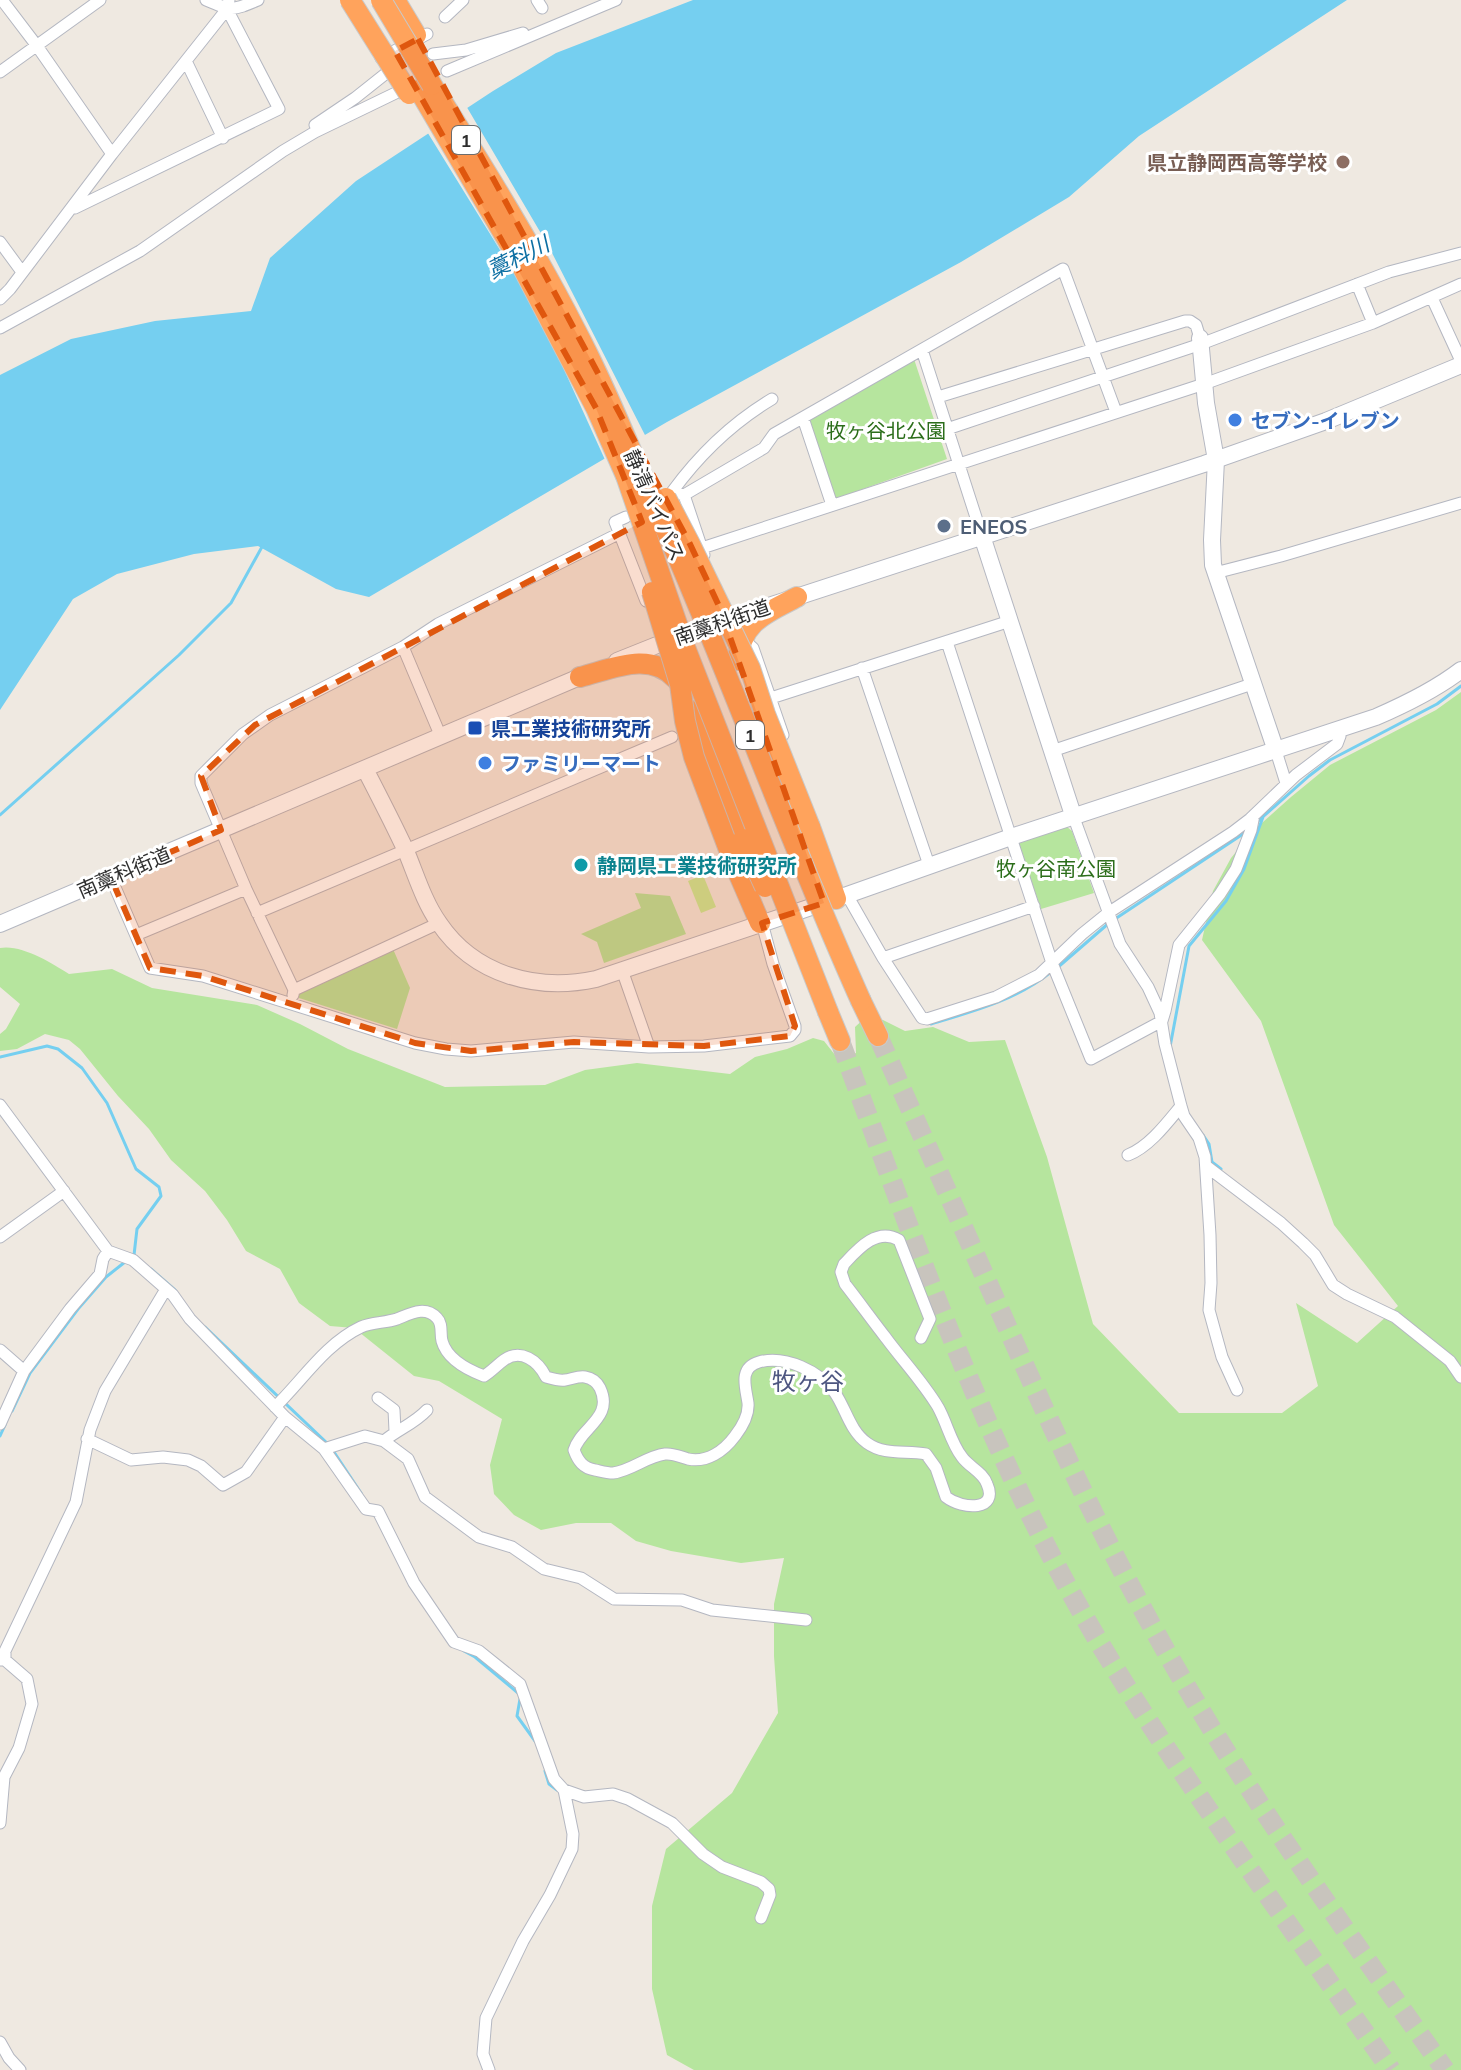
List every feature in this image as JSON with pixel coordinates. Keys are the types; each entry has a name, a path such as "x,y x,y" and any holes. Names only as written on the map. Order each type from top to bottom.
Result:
{"highway":[{"name":"1","path":"350,0 400,80 491,197"},
{"name":"静清バイパス","path":"365,0 491,197"},
{"name":"静清バイパス","path":"381,0 491,197 515,253 591,380 675,548 800,859 878,1036"},
{"name":"1","path":"395,0 442,81 491,197"},
{"name":"1","path":"591,380 676,517 750,668 803,824 822,897 861,1001"},
{"name":"1","path":"591,380 680,684 694,757 734,863 761,923"},
{"name":"静清バイパス","path":"591,380 596,408 626,476 686,650 840,1041"},
{"path":"738,661 742,638 755,621 797,597"},
{"name":"1","path":"723,621 803,824 842,897"},
{"name":"1","path":"662,643 743,839 828,1012"},
{"path":"580,677 644,663 664,668 676,679"}],"street":[{"path":"2,0 112,154"},
{"path":"0,72 100,0"},
{"path":"206,0 237,9 258,0"},
{"path":"341,0 377,58 381,59 427,34"},
{"path":"405,0 435,53 466,50 554,26"},
{"path":"445,17 463,0"},
{"path":"447,71 616,0"},
{"path":"0,299 228,4"},
{"path":"71,210 279,109 228,4"},
{"path":"186,61 223,138"},
{"path":"283,151 300,135 389,71"},
{"path":"0,328 140,251 315,132 408,87"},
{"path":"0,242 22,272"},
{"path":"947,429 1103,377 1389,272 1461,253"},
{"path":"772,399 697,459 672,492 684,495 764,448 774,434 1063,269 1116,412"},
{"path":"1357,284 1373,323"},
{"path":"702,548 1204,384 1373,323 1461,284"},
{"path":"1432,298 1461,363"},
{"path":"938,397 1185,321 1196,325 1216,460 1212,540 1215,573 1286,783"},
{"path":"922,350 1074,818 1120,944 1157,1003 1184,1116 1199,1138 1206,1166 1210,1235 1209,1310 1222,1357 1237,1390"},
{"name":"南藁科街道","path":"0,924 662,643 1216,460 1379,400 1461,363"},
{"path":"803,418 832,505"},
{"path":"684,495 723,621"},
{"path":"1215,573 1461,503"},
{"path":"626,517 615,522 618,534 662,643"},
{"path":"291,1004 294,990 246,889 200,779 243,734 270,715 403,647 438,624 618,534"},
{"path":"771,698 1010,621"},
{"path":"742,638 753,648 821,836 823,845 820,853"},
{"path":"947,642 1052,963 1091,1059 1162,1021 1179,945 1236,869 1254,815"},
{"path":"403,647 441,737"},
{"path":"862,668 929,865"},
{"path":"365,769 430,908 459,945 483,965 514,978 568,983 596,979 1011,837 1337,730 1411,702 1461,670"},
{"path":"1052,751 1252,684"},
{"path":"842,897 919,1016 927,1019 996,997 1039,975 1108,913 1233,832 1286,783 1337,744 1340,736 1337,730"},
{"path":"257,913 672,737"},
{"path":"111,878 150,968 203,976 415,1043 471,1051 574,1042 649,1047 704,1046 785,1038 794,1034 795,1026 761,923"},
{"path":"136,935 246,889"},
{"path":"883,958 1034,906"},
{"path":"294,990 439,923"},
{"path":"622,970 649,1047"},
{"path":"0,1105 108,1251 133,1260 173,1295 190,1319 285,1417 324,1449 366,1509 378,1511 414,1583 454,1642 479,1651 520,1684 554,1779 564,1790 584,1797 613,1794 672,1823 703,1854 722,1867 761,1882 769,1889 770,1895 761,1918"},
{"path":"1128,1155 1136,1152 1157,1133 1181,1106"},
{"path":"1206,1166 1292,1233 1315,1255 1333,1285 1395,1317 1450,1361 1461,1377"},
{"path":"0,1237 64,1191"},
{"path":"276,1406 340,1339 363,1326 399,1318 413,1311 423,1311 440,1321 447,1351 476,1373 484,1376 507,1358 520,1354 541,1368 546,1377 559,1380 587,1377 596,1382 601,1389 599,1418 580,1437 574,1450 581,1464 589,1469 613,1473 665,1454 706,1459 735,1437 746,1416 745,1374 752,1365 771,1360 791,1363 812,1372 826,1383 866,1443 889,1452 926,1454 936,1468 946,1497 962,1506 981,1504 989,1494 987,1481 963,1459 939,1408 842,1278 844,1264 871,1239 884,1235 899,1240 930,1319 921,1338"},
{"path":"0,1424 24,1371 100,1274 108,1251"},
{"path":"0,1823 4,1777 19,1748 32,1704 27,1679 2,1660 76,1502 87,1439 105,1391 166,1289"},
{"path":"0,1350 24,1371"},
{"path":"378,1398 394,1410 395,1431"},
{"path":"384,1441 395,1431 416,1422 427,1410"},
{"path":"87,1439 131,1460 163,1457 188,1460 201,1466 223,1485 246,1472 285,1417"},
{"path":"324,1449 365,1436 384,1441 408,1459 425,1497 479,1537 512,1547 544,1569 581,1578 614,1599 682,1600 712,1610 806,1620"},
{"path":"489,2070 483,2054 486,2018 572,1849 573,1834 564,1790"},
{"path":"0,2042 20,2070"}],"highlighted area":[{"path":"418,39 690,544 719,606 824,903 762,923 795,1026 790,1036 704,1046 574,1042 471,1051 415,1043 203,976 150,968 111,878 221,830 201,776 255,725 642,522 596,408 395,51"}],"green space":[{"name":"牧ヶ谷北公園","path":"914,359 947,459 835,499 809,419"},
{"path":"1461,692 1461,2070 694,2070 667,2055 652,1989 652,1906 666,1849 732,1793 778,1713 774,1604 784,1558 741,1563 671,1551 636,1541 611,1523 576,1523 541,1530 514,1515 494,1494 490,1465 502,1419 439,1381 414,1376 354,1328 330,1326 299,1303 280,1269 246,1251 205,1191 171,1160 149,1129 69,1040 45,1034 17,1049 0,1051 0,1034 20,1004 0,987 0,948 27,952 69,974 112,969 152,988 257,1005 348,1049 445,1087 545,1085 585,1070 637,1063 730,1074 755,1057 813,1038 824,1041 839,1060 856,1053 855,1027 867,1016 905,1031 933,1027 969,1042 1005,1040 1047,1157 1093,1324 1179,1413 1282,1413 1318,1386 1296,1303 1357,1343 1398,1306 1334,1225 1261,1021 1202,940 1213,891 1231,858 1254,830 1330,765 1436,710"},
{"name":"牧ヶ谷南公園","path":"1067,827 1072,831 1094,893 1041,909 1018,843"},
{"path":"703,875 716,907 701,913 688,881"},
{"path":"635,893 670,896 686,934 604,963 597,942 581,934 641,908"},
{"path":"393,949 410,988 397,1029 299,998 299,992"}],"water":[{"name":"藁科川","path":"693,0 1347,0 1139,136 1069,197 961,262 667,422 369,597 336,589 258,546 194,554 117,574 73,599 0,710 0,375 71,339 155,321 251,311 270,258 356,181 556,53"}],"pier":[{"path":"465,104 549,247 647,439 606,462 537,310 426,130"}],"waterway":[{"path":"0,815 179,655 231,603 263,545"},
{"path":"1257,822 1330,760 1437,704 1461,686"},
{"path":"1170,1047 1189,946 1226,901 1244,869 1263,817"},
{"path":"1115,919 1246,832"},
{"path":"1057,968 1109,923"},
{"path":"931,1024 1009,997 1051,972"},
{"path":"0,1057 47,1046 58,1049 82,1068 107,1103 136,1169 159,1187 161,1196 137,1229 134,1255"},
{"path":"1203,1135 1209,1144 1212,1162 1221,1169"},
{"path":"12,1411 30,1373 78,1309 106,1277 125,1262"},
{"path":"151,1269 175,1290"},
{"path":"205,1327 327,1443"},
{"path":"0,1436 5,1425"},
{"path":"332,1449 361,1493"},
{"path":"464,1651 518,1693"},
{"path":"520,1699 517,1716 535,1741"},
{"path":"545,1771 549,1784 557,1790"}],"tunnel":[{"path":"878,1036 1062,1448 1156,1634 1212,1730 1276,1829 1445,2070"},
{"path":"840,1041 943,1316 1000,1451 1065,1582 1104,1651 1167,1750 1391,2070"}],"place":[{"name":"県立静岡西高等学校","path":"1343,162"},
{"name":"セブン-イレブン","path":"1235,420"},
{"name":"ENEOS","path":"944,526"},
{"name":"県工業技術研究所","path":"475,728"},
{"name":"ファミリーマート","path":"485,763"},
{"name":"静岡県工業技術研究所","path":"581,865"}],"district":[{"name":"牧ヶ谷","path":"808,1381"}]}
